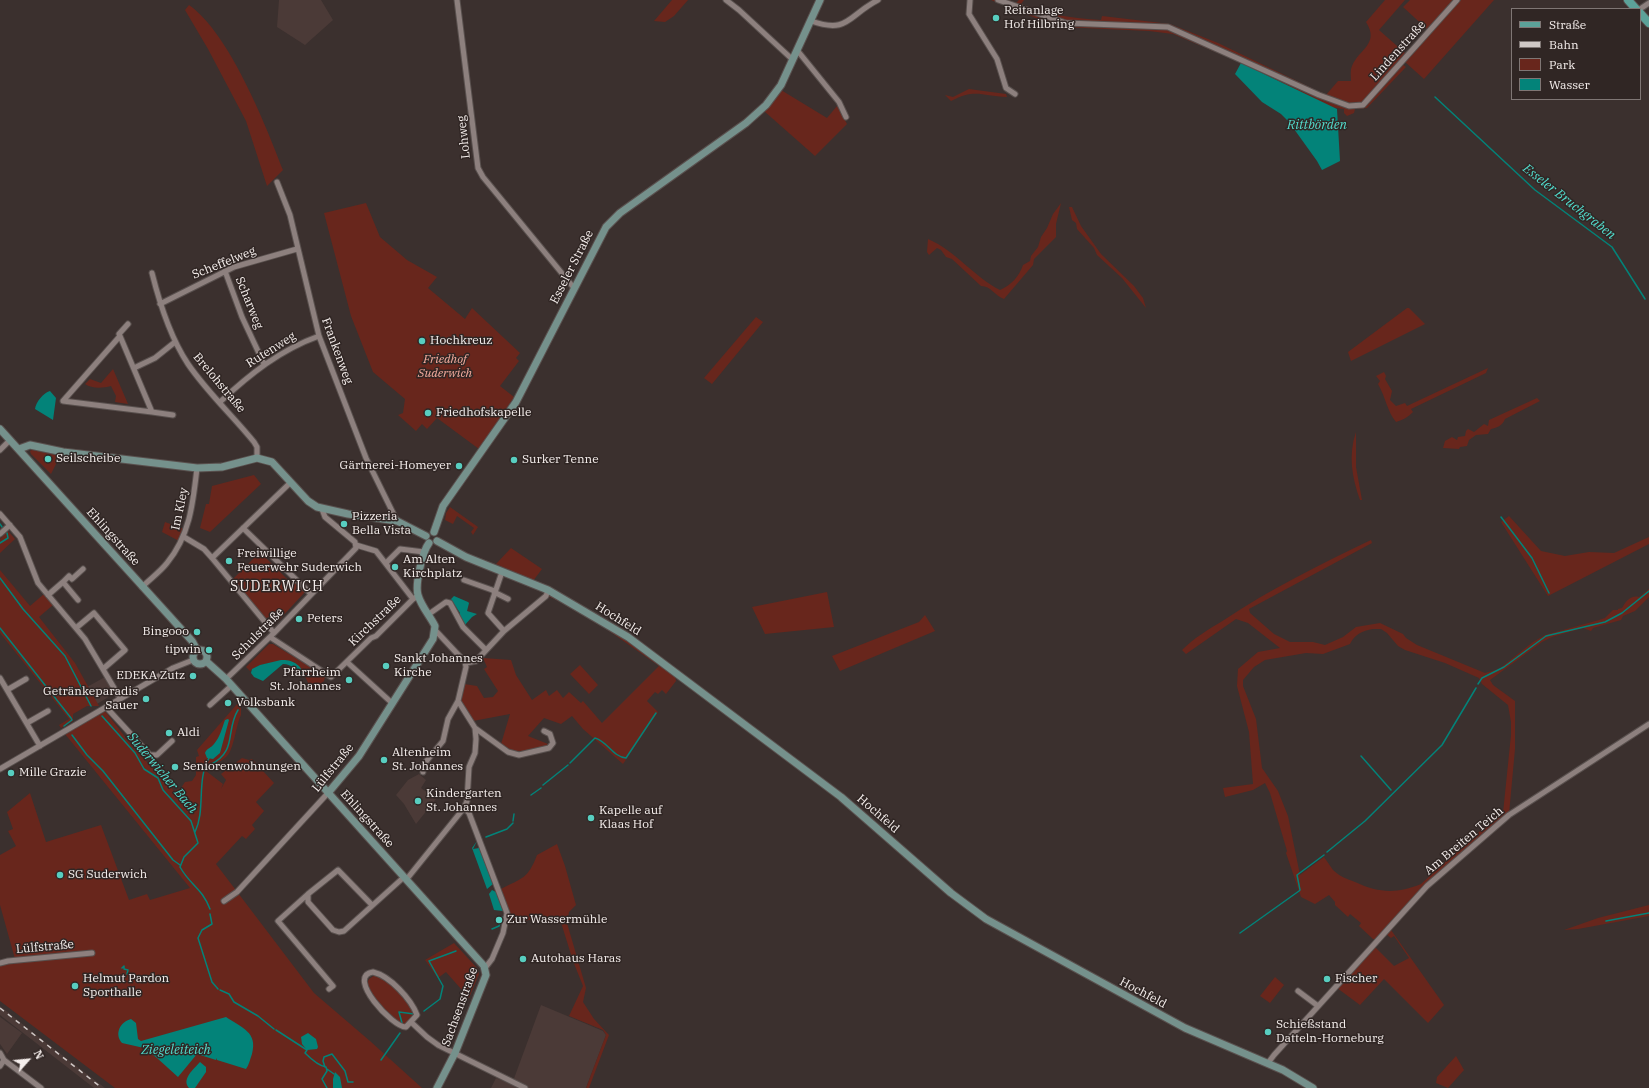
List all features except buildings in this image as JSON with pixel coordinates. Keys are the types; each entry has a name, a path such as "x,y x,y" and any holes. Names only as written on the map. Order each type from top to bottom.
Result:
{"main road":[{"path":"1628,0 1635,8"},
{"path":"1641,14 1649,23"}],"street":[{"name":"Lohweg","path":"457,0 478,168 483,177 574,288"},
{"path":"726,0 739,10 793,60"},
{"name":"Esseler Straße","path":"434,532 443,506 516,402 606,227 620,214 757,114 781,85 820,0"},
{"path":"811,21 829,26 840,26 878,0"},
{"path":"970,0 969,14 997,59 1006,88 1015,94"},
{"name":"Lindenstraße","path":"998,0 1066,23 1168,27 1319,95 1349,106 1364,105 1457,0"},
{"path":"796,50 832,93 846,117"},
{"name":"Frankenweg","path":"277,182 290,215 319,336 366,458 397,521"},
{"name":"Scheffelweg","path":"160,304 225,271 265,257 297,249"},
{"name":"Scharweg","path":"225,271 242,317 264,364"},
{"name":"Brelohstraße","path":"152,273 160,304 176,342 192,370 254,442 257,447 257,458"},
{"path":"128,324 119,334 120,336 63,401 173,415"},
{"path":"120,336 152,412"},
{"name":"Rutenweg","path":"220,402 243,380 264,364 302,342 319,336"},
{"path":"134,368 155,358 176,342"},
{"name":"Ehlingstraße","path":"0,429 192,642 197,650 204,652 207,656 206,661 226,679 485,968"},
{"path":"0,450 10,440"},
{"path":"19,449 30,445 63,452 197,468 222,467 257,458 272,462 308,501 322,509 397,521 426,536"},
{"name":"Im Kley","path":"142,587 167,564 184,537 193,506 197,468"},
{"path":"212,558 291,482"},
{"path":"322,509 325,517 354,542 356,548 376,551 416,597 428,614 435,626 436,631 466,663"},
{"path":"0,514 20,537 33,573 48,595 76,628 120,698"},
{"path":"0,534 10,526"},
{"path":"243,528 311,594"},
{"path":"426,536 429,532 434,532 438,535 438,541 434,544 428,544"},
{"path":"416,597 424,552 428,544 426,541 426,536"},
{"path":"184,537 204,549 272,635"},
{"name":"Hochfeld","path":"438,541 466,557 548,590 603,621 650,653 841,797 951,893 986,919 1185,1028 1296,1076 1313,1088"},
{"name":"Schulstraße","path":"226,679 272,635 356,548"},
{"path":"386,563 400,550 424,552"},
{"path":"48,595 69,576 72,579 83,569"},
{"path":"502,572 488,613 504,631"},
{"path":"464,580 508,599"},
{"path":"63,582 78,600"},
{"path":"466,663 476,661 504,631 546,596 548,590"},
{"name":"Kirchstraße","path":"272,635 326,675 332,677 371,638 376,636 416,597"},
{"path":"428,614 446,602 450,603 463,627 486,650"},
{"path":"76,628 94,613 125,650 103,670"},
{"name":"Lülfstraße","path":"224,901 237,892 328,793 359,756 423,656 436,631"},
{"path":"193,660 192,656 197,650"},
{"path":"193,660 198,664 203,664 206,661"},
{"path":"0,769 173,668 193,660"},
{"name":"Kirchstraße","path":"347,662 392,703"},
{"path":"423,772 424,764 443,741 448,719 458,701 466,663"},
{"path":"0,678 40,746"},
{"path":"7,690 26,679"},
{"path":"210,705 232,686"},
{"path":"458,701 475,728 508,752 518,755 551,746 553,743 550,734 544,731"},
{"path":"106,707 150,755 157,755 172,741"},
{"path":"27,723 48,711"},
{"name":"Am Breiten Teich","path":"1268,1063 1427,886 1509,815 1649,724"},
{"path":"308,894 308,902 335,932 344,931 372,905 405,878 464,808 467,802 469,768 476,746 475,728"},
{"name":"Sachsenstraße","path":"437,1088 455,1053 486,976 485,968 492,959 506,923 505,906 470,813 464,808"},
{"path":"329,989 333,986 278,921 338,870 372,905"},
{"name":"Lülfstraße","path":"0,963 92,953"},
{"path":"373,972 378,973 385,977 402,993 417,1015 411,1022 402,1027 387,1015 366,989 364,982 366,974 373,972"},
{"path":"1298,991 1318,1006"},
{"path":"411,1022 427,1037 455,1053 525,1088"},
{"path":"0,1053 4,1060 40,1088"},
{"path":"0,1066 4,1060"}],"shaded area":[{"path":"279,0 321,0 333,20 305,45 277,27"},
{"path":"105,677 115,693 97,704 87,687"},
{"name":"Kindergarten St. Johannes","path":"419,774 426,780 421,788 436,799 416,824 404,804 396,795 408,780"},
{"path":"541,1005 603,1031 606,1035 586,1088 491,1088 496,1078 512,1084"},
{"path":"0,1006 105,1088 94,1088 0,1015"},
{"path":"0,1017 22,1033 7,1054 0,1044"}],"green space":[{"path":"672,0 688,0 674,16 665,22 654,21"},
{"path":"991,0 1009,0 1016,3 1019,0 1024,0 1021,4 1042,11 1070,17 1101,20 1102,16 1170,24 1218,43 1326,95 1338,81 1351,81 1352,66 1370,41 1370,30 1366,22 1385,0 1405,0 1379,30 1405,53 1399,61 1406,67 1367,108 1355,109 1354,113 1347,116 1344,113 1344,109 1330,107 1244,64 1173,34 1149,31 1063,27 1048,23"},
{"path":"1410,0 1453,0 1427,29 1403,7"},
{"path":"1461,0 1494,0 1424,79 1405,62"},
{"path":"189,5 204,18 232,57 266,128 283,170 267,186 246,121 208,49 185,10"},
{"path":"969,89 1006,94 1007,97 973,94 959,97 951,101 945,95 953,97"},
{"path":"781,90 827,118 837,106 847,124 815,156 764,111"},
{"name":"Friedhof Suderwich","path":"366,203 380,237 407,260 437,277 428,288 465,319 472,308 520,353 516,358 519,361 500,386 514,397 479,449 437,418 427,429 422,424 416,431 398,415 403,413 405,399 373,372 351,316 324,213"},
{"path":"1061,203 1056,224 1056,237 1034,259 1033,265 1004,299 990,289 981,286 952,259 946,257 941,250 937,248 929,255 927,252 928,239 947,250 991,285 1000,290 1008,286 1019,273 1023,265 1030,261 1031,256 1038,247 1041,237 1053,214"},
{"path":"1069,207 1072,207 1081,226 1101,254 1134,286 1143,298 1146,308 1122,278 1097,255 1094,248 1077,229 1076,223 1072,220"},
{"path":"1409,308 1425,324 1351,361 1348,352"},
{"path":"756,317 763,322 712,384 704,378"},
{"path":"1488,368 1486,373 1411,409 1413,412 1411,414 1396,422 1378,384 1380,381 1376,376 1384,372 1386,376 1385,379 1392,391 1390,400 1396,406 1405,403 1407,406"},
{"path":"113,369 128,404 115,402 116,396 111,386 98,388 85,384 90,379 101,383"},
{"path":"1537,398 1540,401 1505,419 1500,426 1491,429 1488,434 1476,435 1469,440 1467,446 1460,447 1459,449 1443,448 1445,441 1452,437 1457,440 1458,437 1465,436 1468,429 1474,432 1484,424 1488,426 1489,420"},
{"path":"1356,432 1356,467 1362,500 1360,500 1357,492 1352,466 1352,449"},
{"path":"32,450 60,456 51,474 31,454 30,451"},
{"path":"254,475 261,484 210,532 200,528 206,504 209,504 212,486"},
{"path":"450,507 478,527 473,535 471,532 474,528 457,516 453,524 445,520 446,513"},
{"path":"1509,516 1541,551 1565,556 1589,552 1614,553 1649,537 1649,544 1548,596 1501,522"},
{"path":"165,522 184,529 179,541 162,532"},
{"path":"8,531 15,539 0,553 0,539"},
{"path":"1371,540 1372,543 1249,609 1250,613 1274,634 1290,642 1313,642 1325,645 1343,637 1356,627 1380,623 1403,634 1406,638 1417,645 1485,673 1499,669 1533,642 1545,635 1605,618 1613,610 1622,608 1629,599 1639,597 1649,589 1649,597 1635,611 1623,616 1621,620 1593,628 1591,631 1583,628 1552,637 1542,642 1490,680 1493,685 1515,701 1515,749 1509,814 1426,885 1377,939 1373,939 1359,926 1361,923 1350,914 1348,917 1335,905 1335,902 1329,895 1315,904 1301,897 1286,853 1287,851 1270,793 1265,783 1253,790 1225,797 1223,788 1253,784 1249,732 1237,686 1238,669 1258,652 1280,648 1248,623 1236,619 1186,654 1182,650 1202,634 1259,598 1296,577","holes":["1373,629 1381,629 1387,633 1398,646 1405,650 1445,663 1479,678 1482,684 1508,705 1511,722 1503,813 1470,839 1421,884 1395,891 1380,890 1364,886 1343,877 1333,870 1324,857 1300,875 1288,816 1278,791 1262,768 1256,719 1243,686 1243,680 1254,667 1265,660 1306,653 1323,654 1350,644 1354,638 1362,632"]},
{"path":"511,548 542,569 533,581 496,564"},
{"path":"260,552 291,583 293,581 305,592 279,620 272,617 265,619 232,580"},
{"path":"0,570 30,606 44,594 53,605 39,617 75,663 99,706 87,706 73,714 73,721 61,728 59,725 69,719 0,633"},
{"path":"827,592 834,627 765,634 752,607"},
{"path":"549,594 597,617 675,676 676,681 666,694 662,690 658,694 655,692 647,701 658,712 623,764 583,729 572,716 561,724 544,718 528,736 548,744 547,747 529,752 512,751 501,744 510,714 473,721 460,701 464,684 477,686 484,698 493,697 498,691 484,669 487,667 483,658 511,660 516,675 532,700 546,690 549,696 557,690 563,698 569,692 581,703 583,701 602,723 659,666 585,614 548,596"},
{"path":"925,615 935,631 840,671 832,656 919,622"},
{"path":"269,644 273,644 325,676 324,681 313,691 302,672 294,662 277,662 260,665 250,671 246,667"},
{"path":"580,665 598,685 589,694 570,674"},
{"path":"238,703 241,708 241,715 229,753 225,758 206,771 223,784 221,789 226,780 221,774 242,758 249,760 252,759 274,783 256,802 264,811 252,825 255,829 246,839 242,836 216,864 314,993 422,1088 115,1088 0,1001 0,964 15,959 0,905 0,855 16,846 8,831 13,829 7,812 30,793 46,842 101,825 129,900 147,894 150,900 190,888 65,734 105,711 132,746 174,791 181,788 185,782 192,781 196,775 196,757 199,756 197,750"},
{"path":"557,844 576,905 569,912 567,923 586,988 583,1002 594,1019 609,1035 589,1088 586,1088 606,1035 603,1030 569,1016 583,986 573,961 559,916 507,923 508,913 501,889 524,877 531,869 537,855"},
{"path":"1649,905 1649,916 1578,929 1564,930 1598,918"},
{"path":"1391,930 1444,1005 1428,1023 1384,979 1360,1005 1337,988 1375,947 1394,966 1409,958 1394,936 1391,938 1386,934"},
{"path":"454,943 477,968 479,974 469,998 446,972 438,978 425,960"},
{"path":"375,975 381,976 392,984 415,1014 403,1026 382,1007 373,996 367,983 369,979"},
{"path":"1275,977 1284,985 1270,1003 1260,996"},
{"path":"1456,1056 1464,1070 1448,1088 1436,1083 1437,1077"}],"water":[{"name":"Rittbörden","path":"1241,63 1337,109 1340,161 1322,170 1289,122 1281,114 1262,102 1235,74"},
{"path":"50,391 56,398 53,420 35,409 40,398"},
{"path":"454,596 468,602 467,611 477,614 464,626 458,617 460,613 451,599"},
{"path":"281,660 293,662 299,666 303,673 303,677 297,670 286,664 283,664 263,681 254,677 251,673 252,669 260,665"},
{"path":"225,720 229,720 220,753 213,759 207,758 205,753 206,751 216,741"},
{"path":"477,841 473,849 479,848 493,884 487,889 472,848"},
{"path":"492,890 496,892 503,911 494,910 489,894"},
{"name":"Ziegeleiteich","path":"226,1017 247,1031 253,1040 252,1054 246,1069 217,1060 217,1058 216,1060 197,1054 178,1077 144,1048 122,1043 118,1036 121,1026 131,1019 136,1023 138,1039 141,1041"},
{"path":"308,1033 316,1039 317,1049 307,1050 302,1044 301,1037"},
{"path":"200,1062 206,1067 206,1072 195,1088 189,1088 186,1081 187,1078"},
{"path":"335,1072 340,1077 342,1088 333,1088"}],"waterway":[{"name":"Esseler Bruchgraben","path":"1435,97 1535,190 1612,247 1645,299"},
{"path":"1501,517 1532,558 1549,593"},
{"name":"Suderwicher Bach","path":"0,543 8,538 7,533"},
{"name":"Suderwicher Bach","path":"0,578 23,609 65,656 91,706"},
{"path":"1478,684 1482,678 1504,667 1546,636 1605,622 1622,613 1649,591"},
{"name":"Suderwicher Bach","path":"0,628 71,718 72,720 64,726"},
{"path":"1327,852 1365,821 1442,745 1476,688"},
{"path":"206,764 210,765 219,759 228,747 232,725 238,710"},
{"path":"570,763 595,738 603,742 617,755 626,758 656,713"},
{"name":"Suderwicher Bach","path":"102,716 135,753 144,769 158,778 163,790 191,821 198,843 184,857 180,867 200,891 210,909"},
{"name":"Suderwicher Bach","path":"72,735 87,755 103,771 173,860 180,865"},
{"path":"1361,756 1391,790"},
{"path":"195,832 200,814 203,776 209,758"},
{"path":"543,785 568,765"},
{"path":"531,795 541,788"},
{"path":"513,821 514,814"},
{"path":"486,837 507,829 513,823"},
{"path":"1240,933 1299,891 1297,875 1324,855"},
{"path":"1606,921 1649,913"},
{"name":"Suderwicher Bach","path":"210,914 212,924 202,930 198,938 212,982 218,989"},
{"path":"492,929 499,926 502,917"},
{"path":"424,1011 440,999 443,986 429,961 456,951"},
{"path":"122,968 124,966 124,969 128,970 127,974"},
{"name":"Suderwicher Bach","path":"220,990 229,994 234,1002 258,1016 274,1029"},
{"path":"402,1023 399,1012 414,1014"},
{"path":"276,1030 307,1050 305,1053 309,1057 326,1067 327,1071 322,1079 327,1088"},
{"path":"381,1060 400,1033"},
{"path":"325,1067 323,1061 324,1057 332,1054 345,1071 348,1082 353,1082"},
{"path":"327,1069 334,1074"}],"railway":[{"path":"0,1008 102,1088"}],"place":[{"name":"Reitanlage Hof Hilbring","path":"996,18"},
{"name":"Hochkreuz","path":"422,341"},
{"name":"Friedhofskapelle","path":"428,413"},
{"name":"Seilscheibe","path":"48,459"},
{"name":"Surker Tenne","path":"514,460"},
{"name":"Gärtnerei-Homeyer","path":"459,466"},
{"name":"Pizzeria Bella Vista","path":"344,524"},
{"name":"Freiwillige Feuerwehr Suderwich","path":"229,561"},
{"name":"Am Alten Kirchplatz","path":"395,567"},
{"name":"Peters","path":"299,619"},
{"name":"Bingooo","path":"197,632"},
{"name":"tipwin","path":"209,650"},
{"name":"Sankt Johannes Kirche","path":"386,666"},
{"name":"EDEKA Zutz","path":"193,676"},
{"name":"Pfarrheim St. Johannes","path":"349,680"},
{"name":"Getränkeparadis Sauer","path":"146,699"},
{"name":"Volksbank","path":"228,703"},
{"name":"Aldi","path":"169,733"},
{"name":"Altenheim St. Johannes","path":"384,760"},
{"name":"Seniorenwohnungen","path":"175,767"},
{"name":"Mille Grazie","path":"11,773"},
{"name":"Kindergarten St. Johannes","path":"418,801"},
{"name":"Kapelle auf Klaas Hof","path":"591,818"},
{"name":"SG Suderwich","path":"60,875"},
{"name":"Zur Wassermühle","path":"499,920"},
{"name":"Autohaus Haras","path":"523,959"},
{"name":"Fischer","path":"1327,979"},
{"name":"Helmut Pardon Sporthalle","path":"75,986"},
{"name":"Schießstand Datteln-Horneburg","path":"1268,1032"}],"district":[{"name":"SUDERWICH","path":"277,587"}]}
